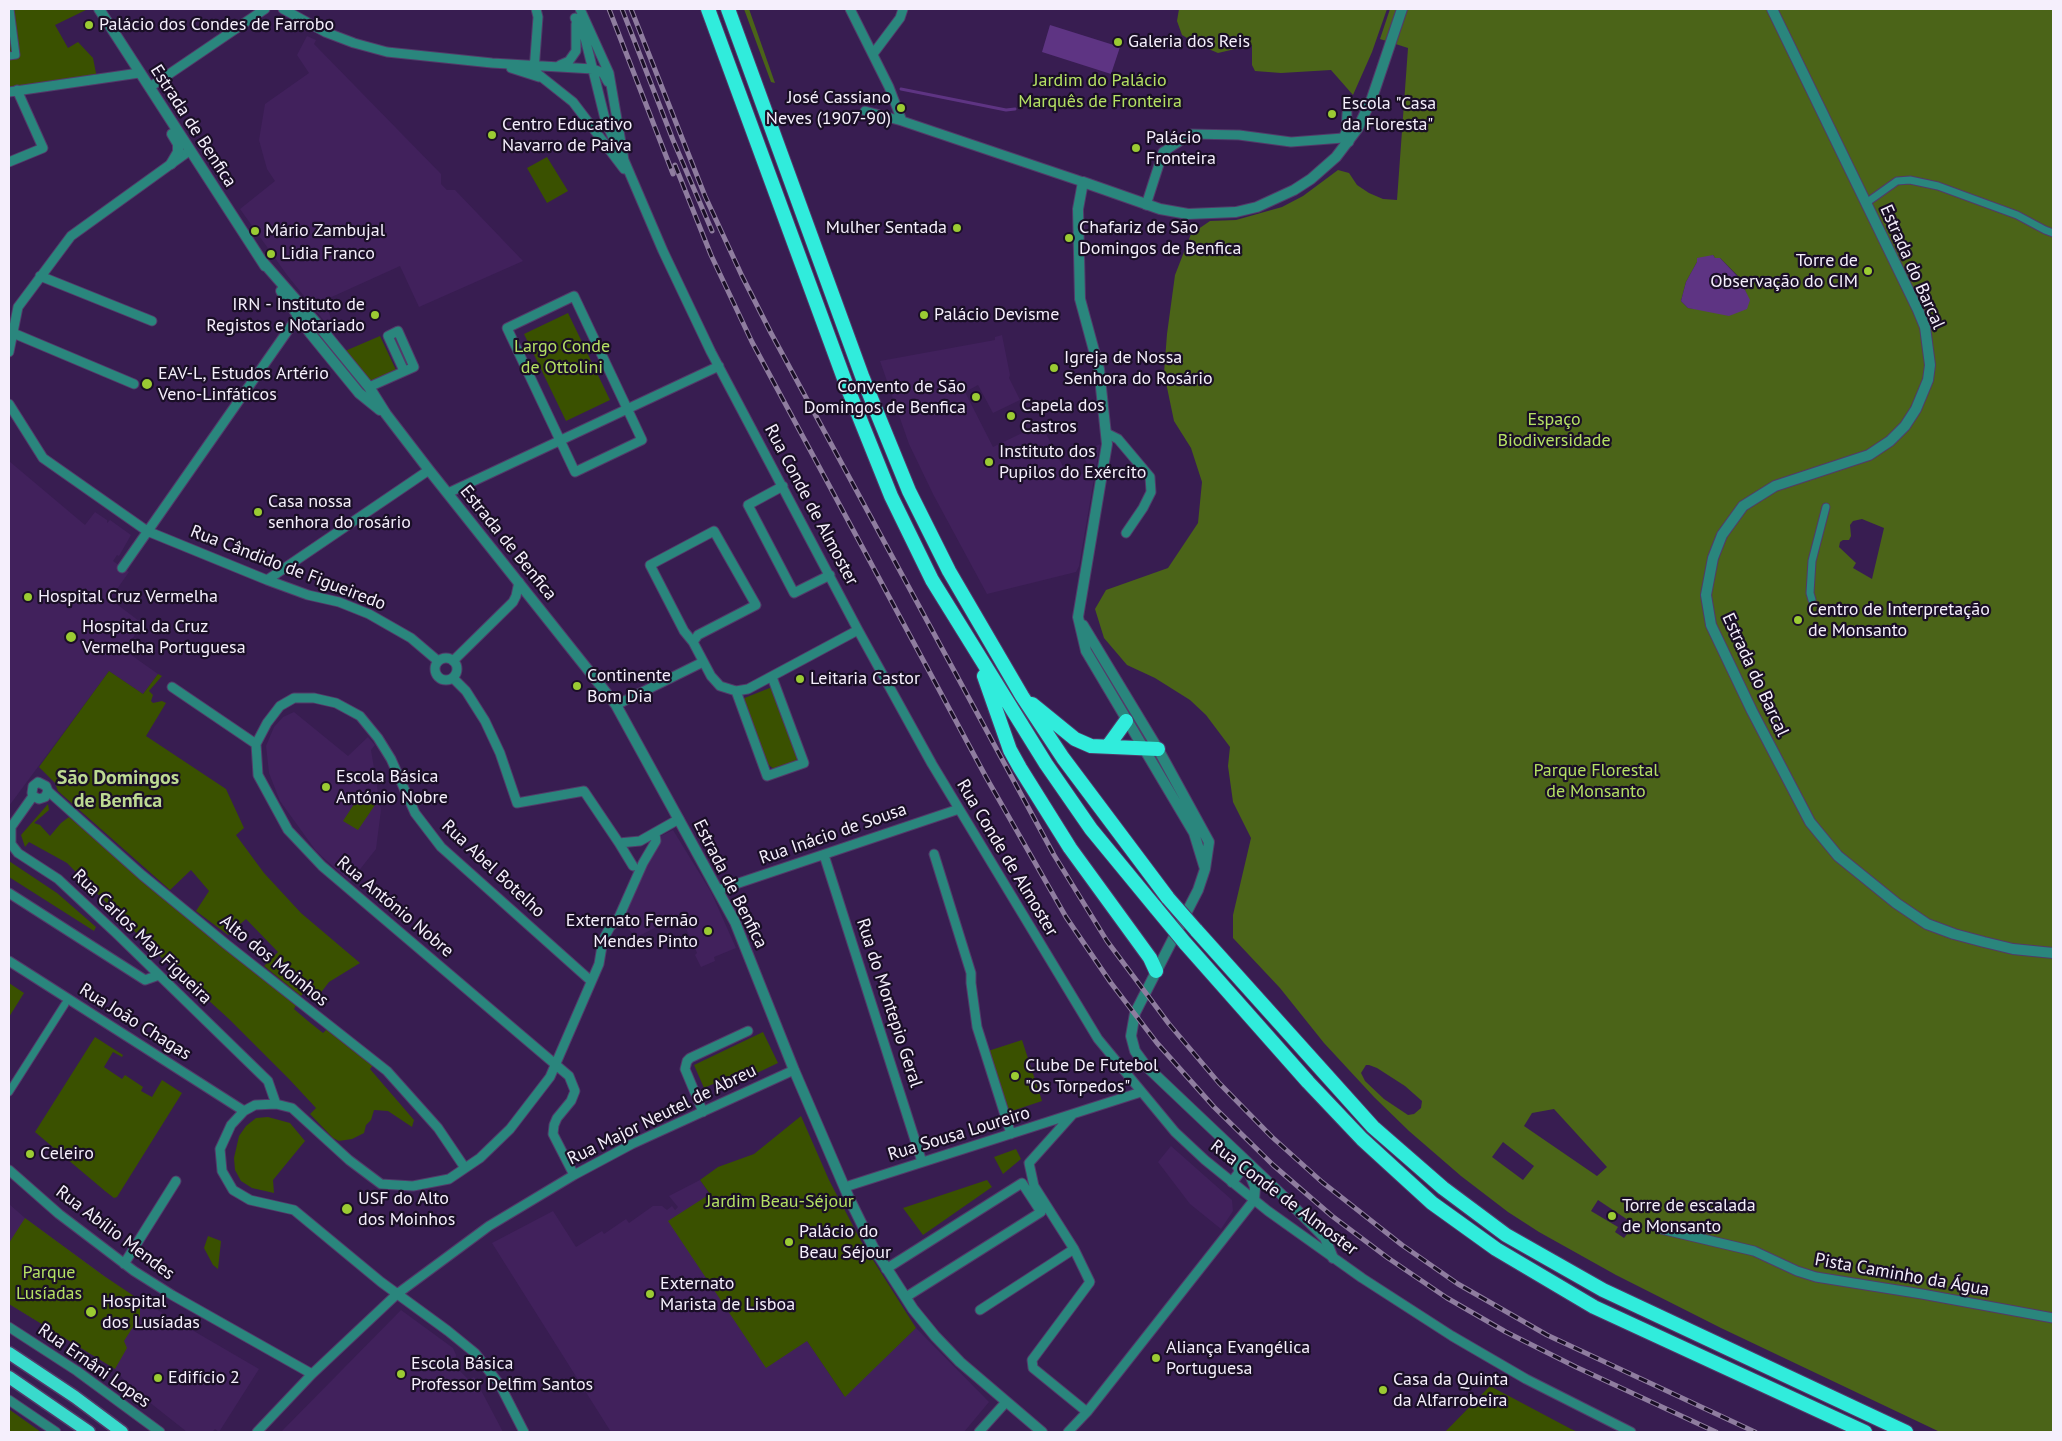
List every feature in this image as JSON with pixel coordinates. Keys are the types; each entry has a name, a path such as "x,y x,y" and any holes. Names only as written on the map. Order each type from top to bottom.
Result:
{"highway":[{"path":"708,9 846,384 891,496 932,580 976,654 1090,829 1185,943 1308,1082 1362,1139 1432,1203 1488,1243 1594,1307 1865,1432"},
{"path":"728,9 862,376 909,491 949,571 1022,696 1062,758 1168,898 1373,1126 1443,1188 1506,1235 1603,1290 1906,1432"},
{"path":"976,654 1010,750 1070,848 1150,958 1156,971"},
{"path":"1022,696 1075,739 1091,746 1158,749"},
{"path":"1108,746 1126,721"}],"main road":[{"path":"9,1353 46,1377 122,1432"},
{"path":"9,1377 89,1432"}],"street":[{"path":"9,56 16,55 10,9"},
{"name":"Estrada de Benfica","path":"98,9 298,316 359,394 386,414"},
{"path":"171,164 178,152 178,144 156,110 150,87 265,9"},
{"path":"283,9 325,32 374,48 426,57 492,64 533,64 593,69 603,73 612,88"},
{"path":"536,9 538,17 533,64 534,72 573,102 633,182"},
{"name":"Rua Conde de Almoster","path":"580,9 606,63 624,160 663,251 719,366 858,630 927,756 1075,1004 1098,1039 1175,1132 1254,1200 1333,1258 1415,1313 1526,1379 1631,1432"},
{"path":"850,9 873,54 902,121"},
{"path":"873,54 900,18 903,9"},
{"path":"865,111 902,121 1160,210 1188,214 1236,212 1276,200 1311,179 1336,158 1366,111 1402,9"},
{"name":"Estrada do Barcal","path":"1772,9 1925,327 1930,365 1923,394 1905,426 1890,440 1869,454 1775,486 1743,506 1722,535 1713,558 1706,595 1711,625 1752,711 1810,822 1838,856 1896,904 1927,924 1954,934 2013,949 2053,954"},
{"path":"560,66 569,61 576,51 575,13"},
{"path":"575,13 585,38 606,123 624,160"},
{"path":"492,64 523,71 541,78"},
{"path":"9,162 43,148 13,91 139,73"},
{"path":"1346,140 1347,113"},
{"path":"1146,205 1162,152 1191,134 1239,135 1291,142 1346,140"},
{"path":"9,352 18,307 71,236 189,151"},
{"path":"1866,203 1897,181 1910,180 1938,186 2017,215 2045,230 2053,232"},
{"path":"1083,182 1078,209 1080,299 1100,369 1107,444 1078,618 1086,651 1194,833 1205,869"},
{"name":"Estrada de Benfica","path":"262,261 369,388 386,414 429,470 616,705 735,922 794,1070 844,1187 873,1247 886,1269 928,1328 954,1355 1042,1432"},
{"path":"40,276 152,320"},
{"path":"574,296 627,408 642,440 575,472 506,328 574,296"},
{"path":"122,568 298,316 300,304"},
{"path":"13,333 134,384"},
{"path":"448,493 719,366"},
{"path":"369,388 404,371"},
{"name":"Rua Cândido de Figueiredo","path":"9,404 43,458 147,531 267,580 308,595 339,602 369,614 411,638 438,661"},
{"path":"1106,433 1118,438 1150,476 1151,492 1126,533"},
{"path":"267,580 429,470"},
{"path":"783,486 748,505 794,593 830,574"},
{"path":"1812,600 1810,593 1812,561 1826,507"},
{"path":"693,642 698,635 756,605 714,530 650,565 684,631 693,642 716,682 736,691 748,689 858,630"},
{"path":"454,661 513,602 519,582"},
{"path":"1078,618 1158,749 1209,842 1205,869 1198,890 1135,1013 1131,1036 1135,1051 1146,1066 1325,1238 1333,1258"},
{"path":"446,658 454,661 457,669 453,678 444,680 437,676 434,667 438,661 446,658"},
{"path":"616,705 704,662"},
{"path":"736,691 767,776 804,762 772,677"},
{"path":"453,678 466,691 485,721 500,753 517,803 584,791 633,866"},
{"path":"172,687 256,744"},
{"name":"Rua Abel Botelho","path":"256,744 267,723 280,706 294,698 314,698 336,703 360,716 378,738 391,759 415,813 441,847 591,981"},
{"name":"Rua António Nobre","path":"256,744 258,775 288,830 322,866 569,1076 576,1091 571,1101 557,1118 553,1134 574,1175"},
{"name":"Rua Carlos May Figueira","path":"48,791 46,786 38,782 32,789 33,796 11,827 12,844 18,853 58,879 268,1081 276,1104"},
{"path":"33,796 42,799 48,791"},
{"name":"Alto dos Moinhos","path":"48,791 142,875 387,1071 438,1128 465,1168"},
{"name":"Rua Inácio de Sousa","path":"718,890 959,809"},
{"path":"619,843 640,841 655,834 669,824 680,820"},
{"path":"524,1432 500,1385 475,1353 397,1294 294,1210 250,1200 233,1190 222,1171 220,1149 231,1125 244,1111 255,1105 276,1104 292,1108 349,1160 380,1184 412,1186 450,1179 480,1158 510,1129 550,1077 599,964 603,940 618,917 643,863 656,841 655,834"},
{"path":"934,854 972,973 971,983 977,1026 1011,1134"},
{"name":"Rua do Montepio Geral","path":"824,855 922,1162"},
{"path":"9,894 145,980 159,975"},
{"name":"Rua João Chagas","path":"9,961 244,1111"},
{"path":"9,1092 65,1004"},
{"path":"703,1112 686,1069 687,1061 748,1032"},
{"name":"Rua Major Neutel de Abreu","path":"257,1432 312,1374 397,1294 489,1226 574,1175 632,1144 794,1070"},
{"name":"Rua Sousa Loureiro","path":"844,1187 1141,1092"},
{"path":"1072,1115 1028,1163 1034,1186 1074,1249 1090,1282 1032,1360 1033,1368 1087,1412"},
{"path":"1222,1140 1239,1168 1239,1173 1232,1182"},
{"path":"1068,1432 1080,1421 1254,1200 1253,1180 1243,1159"},
{"name":"Rua Abílio Mendes","path":"9,1170 59,1214 124,1264 172,1296 312,1374"},
{"path":"124,1264 176,1181"},
{"path":"886,1269 1022,1183 1041,1212 906,1297"},
{"name":"Pista Caminho da Água","path":"1661,1229 1754,1251 1797,1271 1816,1277 2053,1318"},
{"path":"980,1310 1074,1249"},
{"name":"Rua Ernâni Lopes","path":"9,1327 77,1371 160,1432"},
{"path":"9,1400 56,1432"},
{"path":"978,1432 1006,1402"},
{"path":"1075,1432 1080,1421"}],"shaded area":[{"path":"1050,25 1120,47 1111,74 1042,52"},
{"path":"307,36 316,40 314,44 441,174 441,184 447,190 455,190 523,261 419,307 400,266 325,300 331,319 325,322 287,275 240,209 275,181 267,169 259,140 265,104 309,73 297,55"},
{"path":"1713,255 1715,258 1720,258 1739,278 1750,300 1747,309 1729,316 1688,308 1681,301 1686,282 1697,262 1697,258"},
{"name":"Instituto dos Pupilos do Exército","path":"1002,335 1009,378 1020,400 993,413 978,385 965,392 993,447 1041,424 1070,480 1090,470 1082,453 1100,444 1079,566 1076,572 987,594 933,494 909,444 880,361 995,340 995,337"},
{"name":"Hospital da Cruz Vermelha Portuguesa","path":"9,461 85,525 95,512 107,520 107,523 110,520 131,535 119,556 117,555 113,561 129,572 110,599 143,624 124,650 158,674 143,694 109,671 9,806"},
{"name":"Escola Básica António Nobre","path":"294,712 348,756 368,737 375,745 371,750 381,810 376,849 350,882 316,851 280,801 269,773 266,746 274,727 283,717"},
{"path":"673,830 711,892 736,948 714,957 715,961 701,967 695,955 697,953 680,915 637,937 619,921 659,837"},
{"path":"1171,1146 1232,1200 1233,1211 1221,1229 1190,1204 1158,1162"},
{"name":"Externato Marista de Lisboa","path":"700,1180 844,1396 916,1328 989,1402 964,1432 611,1432 492,1243 553,1211 576,1247 602,1231 604,1234 626,1219 629,1223 653,1206 662,1206 667,1210 672,1206 675,1210 678,1207 669,1196"},
{"name":"Hospital dos Lusíadas","path":"9,1204 25,1218 125,1291 259,1369 219,1432 215,1429 212,1432 187,1432 129,1386 115,1369 9,1304"},
{"name":"Escola Básica Professor Delfim Santos","path":"401,1310 453,1348 456,1355 455,1366 469,1380 474,1377 503,1432 281,1432"}],"green space":[{"path":"9,9 88,9 55,25 68,48 78,42 93,58 97,78 9,89"},
{"path":"744,9 749,9 775,83 771,82"},
{"path":"1179,9 1387,9 1372,52 1353,95 1331,70 1281,73 1255,71 1252,65 1252,45 1218,53 1199,45 1182,35 1177,21"},
{"name":"Parque Florestal de Monsanto","path":"1390,9 2053,9 2053,1432 1940,1432 1721,1328 1616,1275 1539,1232 1508,1212 1461,1176 1409,1131 1374,1097 1324,1043 1280,988 1233,938 1233,915 1251,838 1233,802 1228,766 1230,747 1206,715 1190,700 1155,678 1127,665 1104,638 1095,609 1106,590 1168,568 1198,523 1202,482 1191,448 1174,421 1164,373 1175,275 1191,234 1210,221 1236,220 1282,207 1303,196 1338,170 1349,173 1357,185 1369,193 1383,199 1397,200 1408,48 1380,39","holes":["1713,255 1715,258 1720,258 1740,278 1749,300 1706,310 1688,308 1681,301 1686,282 1697,262","1862,519 1884,528 1872,579 1853,568 1856,563 1839,547 1840,542 1849,540 1851,536 1850,525 1853,521","1366,1065 1377,1068 1405,1086 1422,1101 1421,1108 1414,1114 1408,1115 1384,1099 1365,1081 1361,1073","1554,1109 1607,1167 1597,1176 1524,1126 1532,1113","1503,1142 1534,1166 1523,1180 1492,1157","1598,1200 1631,1222 1633,1226 1624,1238 1615,1232 1618,1227 1591,1211"]},
{"path":"547,157 568,191 547,203 527,168"},
{"name":"Largo Conde de Ottolini","path":"568,313 610,400 566,421 524,334"},
{"path":"380,336 396,370 369,383 345,351"},
{"path":"109,671 143,694 158,674 162,676 149,691 153,695 151,701 153,703 162,701 166,703 146,736 226,789 244,828 236,835 264,873 301,913 360,963 329,982 316,999 305,991 301,996 264,966 278,952 246,919 228,935 196,911 209,891 191,870 170,890 58,791 55,783 39,767"},
{"path":"772,687 799,754 795,763 786,768 774,769 766,763 742,699"},
{"path":"362,792 377,802 358,830 343,821"},
{"path":"48,804 49,810 34,823 40,825 50,836 69,817 260,977 297,1003 294,1009 308,1021 323,1033 328,1028 374,1064 370,1069 414,1120 412,1127 388,1111 374,1110 364,1133 352,1139 339,1141 333,1138 310,1114 316,1108 289,1079 229,1019 150,947 67,863 29,842 25,847 21,835"},
{"path":"9,861 57,893 96,927 94,931 9,877"},
{"path":"9,983 24,993 9,1017"},
{"path":"763,1032 778,1063 757,1073 754,1066 704,1088 694,1065"},
{"path":"95,1037 123,1055 122,1057 113,1052 104,1067 122,1079 125,1075 143,1087 141,1091 152,1097 162,1080 182,1093 117,1197 114,1198 35,1132"},
{"name":"Clube De Futebol \"Os Torpedos\"","path":"1022,1040 1042,1101 1009,1112 988,1051"},
{"name":"Jardim Beau-Séjour","path":"801,1116 829,1180 861,1241 916,1328 845,1397 807,1341 766,1368 668,1221 710,1194 700,1180 718,1167 754,1154"},
{"path":"268,1117 290,1123 305,1141 273,1180 274,1193 252,1188 241,1181 235,1170 234,1158 239,1136 246,1126 256,1118"},
{"path":"1016,1149 1021,1159 1003,1174 994,1157"},
{"path":"987,1180 992,1187 923,1235 903,1208"},
{"name":"Parque Lusíadas","path":"25,1218 140,1300 140,1316 124,1341 127,1348 115,1369 9,1304 9,1243"},
{"path":"208,1236 221,1241 218,1269 213,1265 204,1248"},
{"path":"1490,1386 1571,1429 1578,1432 1445,1432"},
{"path":"10,1410 41,1432 9,1432"}],"waterway":[{"path":"901,89 1006,110 1015,109"}],"railway":[{"path":"609,9 673,174"},
{"path":"622,9 673,140 712,231"},
{"path":"631,9 705,196 771,333 1054,855 1107,941 1169,1024 1219,1083 1272,1137 1322,1182 1402,1245 1458,1284 1547,1335 1755,1432"},
{"path":"675,165 711,255 752,342 986,777 1066,917 1111,983 1157,1043 1214,1107 1273,1165 1332,1216 1388,1258 1447,1298 1506,1332 1576,1367 1716,1432"}],"place":[{"name":"Palácio dos Condes de Farrobo","path":"89,25"},
{"name":"Galeria dos Reis","path":"1118,42"},
{"name":"José Cassiano Neves (1907-90)","path":"901,108"},
{"name":"Escola \"Casa da Floresta\"","path":"1332,114"},
{"name":"Centro Educativo Navarro de Paiva","path":"492,135"},
{"name":"Palácio Fronteira","path":"1136,148"},
{"name":"Mulher Sentada","path":"957,228"},
{"name":"Mário Zambujal","path":"255,231"},
{"name":"Chafariz de São Domingos de Benfica","path":"1069,238"},
{"name":"Lidia Franco","path":"271,254"},
{"name":"Torre de Observação do CIM","path":"1868,271"},
{"name":"IRN - Instituto de Registos e Notariado","path":"375,315"},
{"name":"Palácio Devisme","path":"924,315"},
{"name":"Igreja de Nossa Senhora do Rosário","path":"1054,368"},
{"name":"EAV-L, Estudos Artério Veno-Linfáticos","path":"147,384"},
{"name":"Convento de São Domingos de Benfica","path":"976,397"},
{"name":"Capela dos Castros","path":"1011,416"},
{"name":"Instituto dos Pupilos do Exército","path":"989,462"},
{"name":"Casa nossa senhora do rosário","path":"258,512"},
{"name":"Hospital Cruz Vermelha","path":"28,597"},
{"name":"Centro de Interpretação de Monsanto","path":"1798,620"},
{"name":"Hospital da Cruz Vermelha Portuguesa","path":"71,637"},
{"name":"Leitaria Castor","path":"800,679"},
{"name":"Continente Bom Dia","path":"577,686"},
{"name":"Escola Básica António Nobre","path":"326,787"},
{"name":"Externato Fernão Mendes Pinto","path":"708,931"},
{"name":"Clube De Futebol \"Os Torpedos\"","path":"1015,1076"},
{"name":"Celeiro","path":"30,1154"},
{"name":"USF do Alto dos Moinhos","path":"347,1209"},
{"name":"Torre de escalada de Monsanto","path":"1612,1216"},
{"name":"Palácio do Beau Séjour","path":"789,1242"},
{"name":"Externato Marista de Lisboa","path":"650,1294"},
{"name":"Hospital dos Lusíadas","path":"91,1312"},
{"name":"Aliança Evangélica Portuguesa","path":"1156,1358"},
{"name":"Escola Básica Professor Delfim Santos","path":"401,1374"},
{"name":"Edifício 2","path":"158,1378"},
{"name":"Casa da Quinta da Alfarrobeira","path":"1383,1390"}],"district":[{"name":"São Domingos de Benfica","path":"118,790"}],"park label":[{"name":"Jardim do Palácio Marquês de Fronteira","path":"1100,91"},
{"name":"Espaço Biodiversidade","path":"1554,430"}]}
